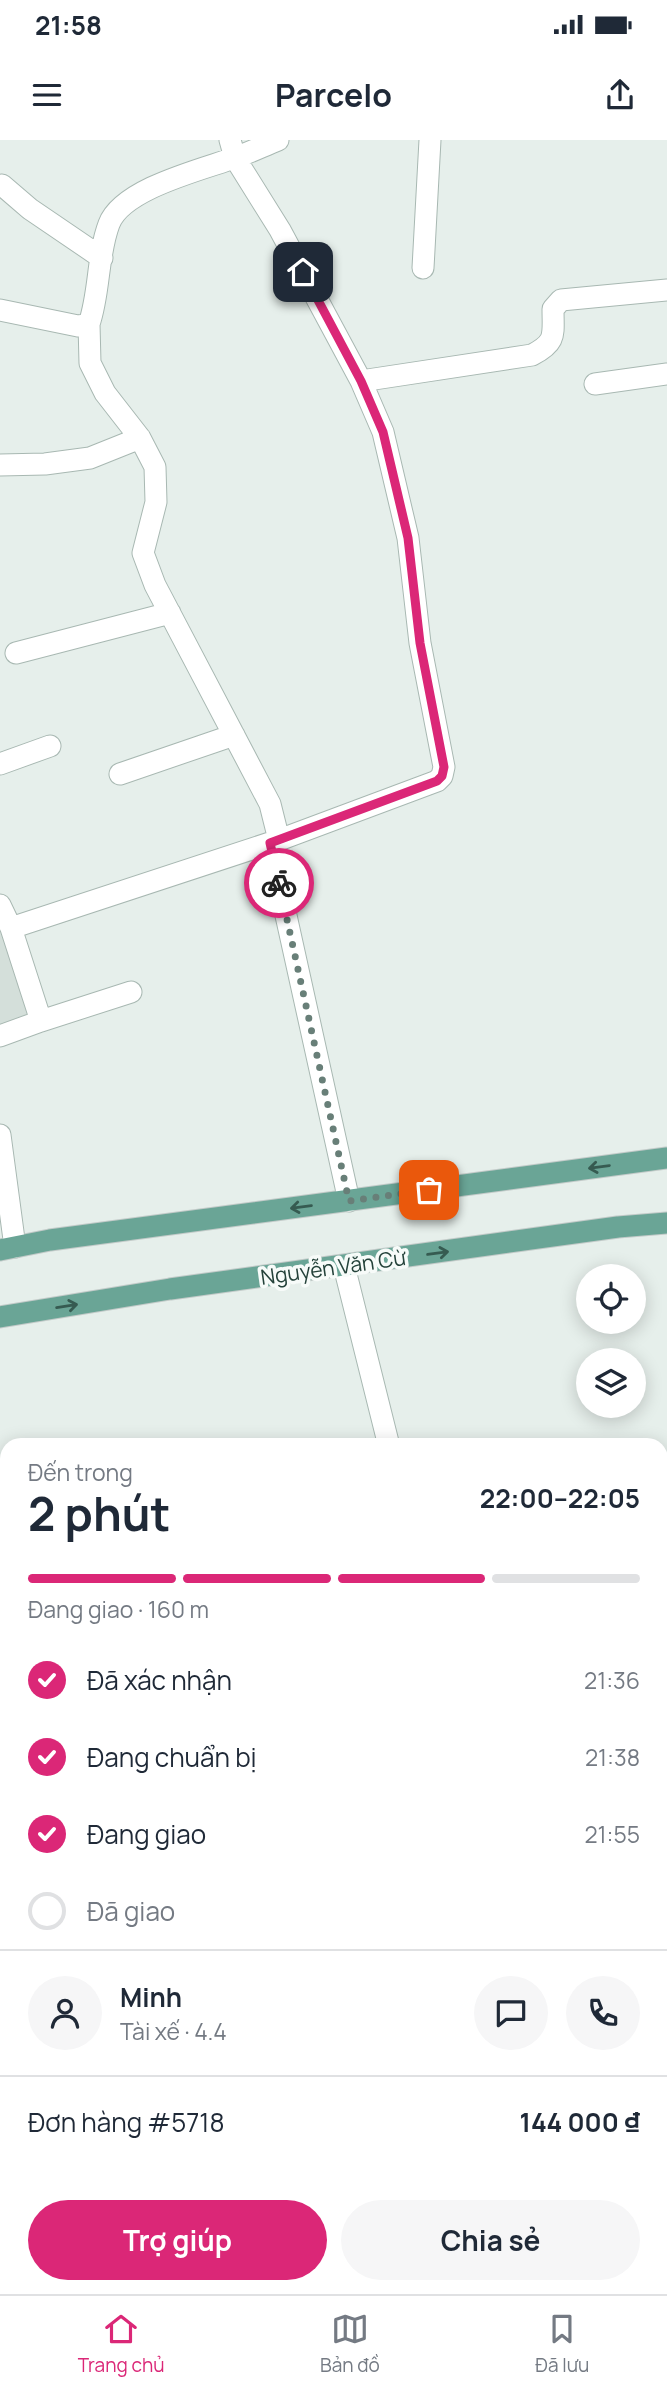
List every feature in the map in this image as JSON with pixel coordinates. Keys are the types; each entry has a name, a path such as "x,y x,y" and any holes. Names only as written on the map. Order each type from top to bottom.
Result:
{"main road":[{"path":"8,1249 50,1240 667,1158"},
{"name":"Nguyễn Văn Cừ","path":"0,1317 170,1289 618,1227 667,1223"}],"street":[{"path":"278,140 232,149 129,200 109,222 94,310 89,324 90,363 105,393 140,438 155,467 156,502 143,553 155,585 270,804 275,841 349,1201"},
{"path":"423,268 430,140"},
{"path":"11,928 275,841 437,781 442,776 444,767 420,643 408,538 383,432 361,381 280,230 232,149"},
{"path":"2,185 30,209 102,258"},
{"path":"361,381 532,355 548,347 552,339 552,309 561,300 667,290"},
{"path":"0,310 78,326 89,324"},
{"path":"595,384 667,374"},
{"path":"0,465 45,464 90,457 140,438"},
{"path":"16,653 170,613"},
{"path":"121,774 234,735"},
{"path":"0,764 50,746"},
{"path":"0,905 11,928 41,1021"},
{"path":"0,1036 131,992"},
{"path":"0,1135 8,1249"},
{"path":"344,1266 386,1438"}],"shaded area":[{"path":"0,930 34,1018 0,1030"}],"way so far":[{"path":"279,883 349,1201 429,1190"}],"route":[{"path":"279,883 270,843 437,781 442,776 444,767 420,643 408,538 383,432 361,381 303,272"}]}
